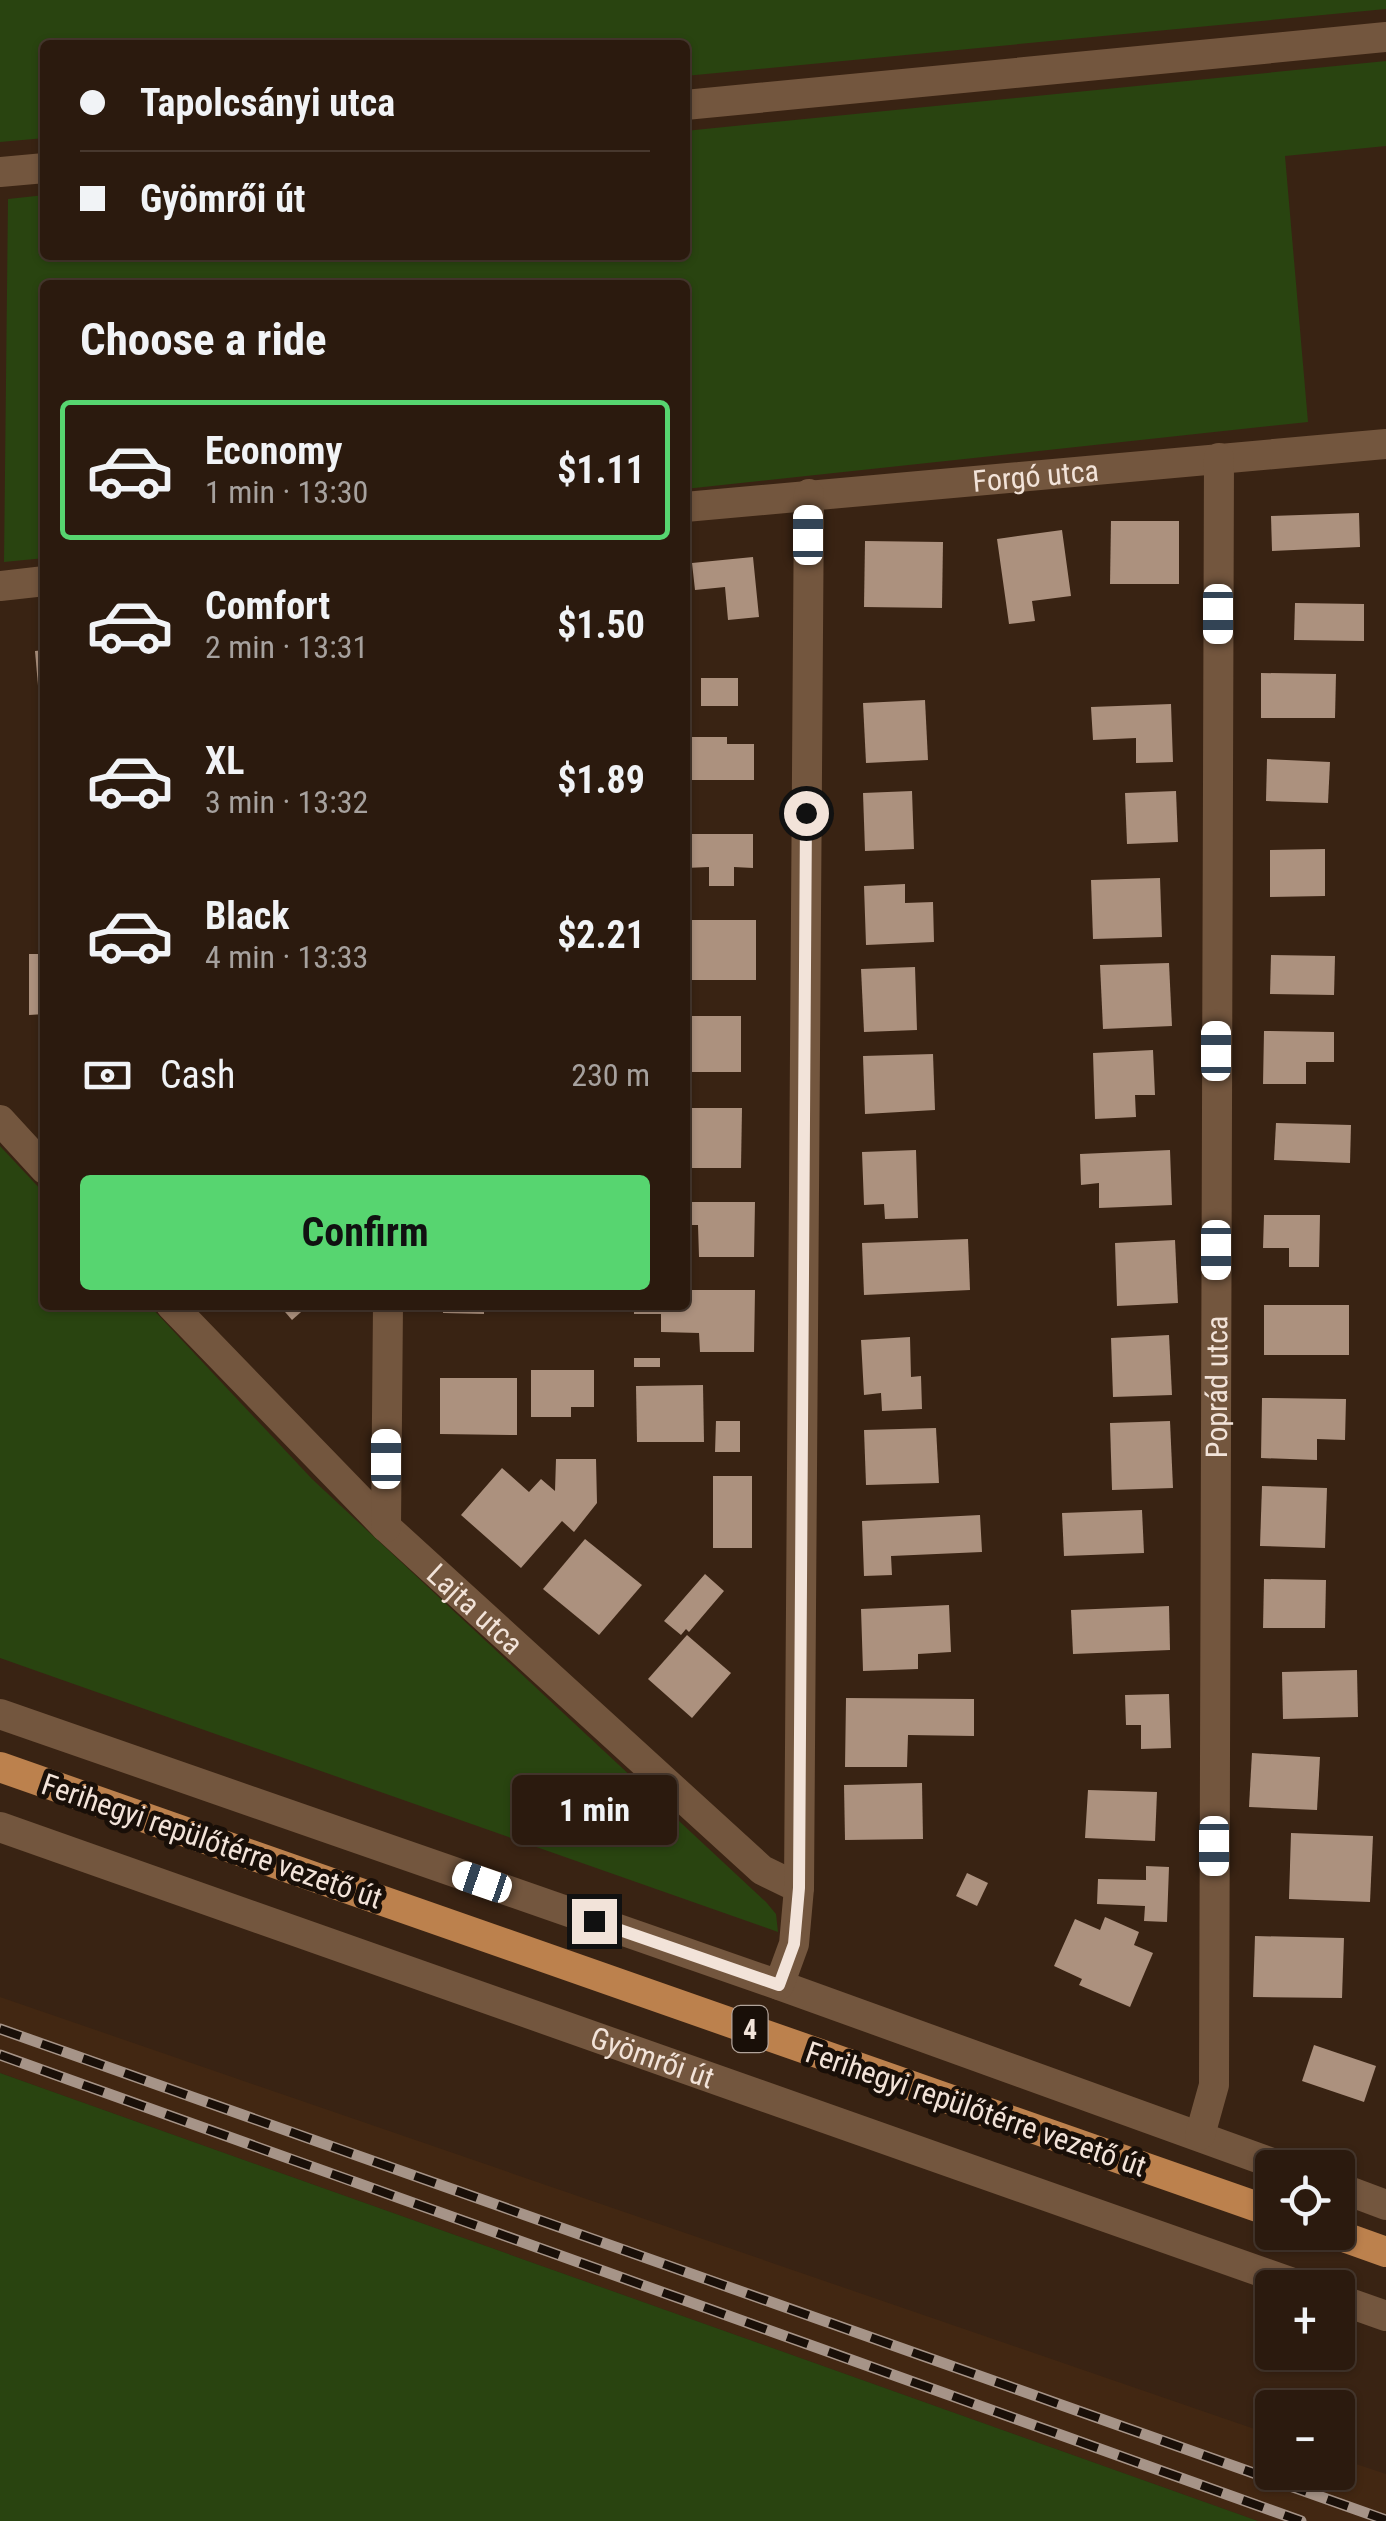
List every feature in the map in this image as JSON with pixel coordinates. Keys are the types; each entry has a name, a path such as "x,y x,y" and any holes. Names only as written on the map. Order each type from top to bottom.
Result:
{"main road":[{"name":"Ferihegyi repülőtérre vezető út","path":"0,1767 1255,2206"},
{"path":"1355,2241 1386,2252"}],"street":[{"path":"690,105 1386,37"},
{"path":"0,172 40,168"},
{"name":"Forgó utca","path":"690,506 1386,444"},
{"name":"Poprád utca","path":"1200,2135 1214,2085 1218,458"},
{"path":"779,1985 794,1944 799,1888 809,494"},
{"path":"0,586 40,582"},
{"path":"0,1120 40,1164"},
{"name":"Lajta utca","path":"176,1310 386,1526 762,1870 799,1888"},
{"path":"386,1526 388,1310"},
{"path":"0,1714 779,1985 1255,2156"},
{"name":"Gyömrői út","path":"0,1827 1256,2270"},
{"path":"1355,2193 1386,2205"},
{"path":"1355,2305 1386,2316"}],"shaded area":[{"path":"0,1997 1255,2429 1255,2490 1355,2490 1355,2464 1386,2474 1386,2521 1258,2521 0,2073"}],"green space":[{"path":"0,0 1386,0 1386,9 690,76 690,40 40,40 40,138 0,142"},
{"path":"1386,61 1386,146 1285,156 1308,422 690,488 690,280 40,280 40,558 4,562 8,199 40,196 40,260 690,260 690,131"},
{"path":"0,1146 40,1189 40,1310 154,1310 312,1479 766,1902 776,1914 778,1932 0,1658"},
{"path":"0,2073 1258,2521 0,2521"}],"building":[{"path":"1359,513 1360,547 1272,551 1271,516"},
{"path":"1111,521 1179,521 1179,584 1110,584"},
{"path":"1062,530 1071,596 1032,601 1035,621 1009,624 997,539"},
{"path":"865,541 943,542 942,608 864,607"},
{"path":"753,557 759,617 728,620 725,587 695,590 692,563"},
{"path":"1295,603 1364,604 1364,641 1294,640"},
{"path":"40,650 40,697 39,697 35,651"},
{"path":"1261,673 1336,674 1335,718 1261,718"},
{"path":"701,678 738,678 738,706 701,706"},
{"path":"925,700 928,760 866,763 863,703"},
{"path":"1171,704 1173,762 1136,763 1136,738 1093,740 1091,707"},
{"path":"690,737 727,737 727,744 754,744 754,780 690,780"},
{"path":"1267,759 1330,762 1328,803 1266,801"},
{"path":"912,791 914,849 865,851 863,793"},
{"path":"1176,791 1178,842 1127,844 1125,793"},
{"path":"690,834 753,834 753,868 734,867 734,886 709,886 709,867 690,868"},
{"path":"1325,849 1325,896 1270,897 1270,850"},
{"path":"1160,878 1162,937 1093,939 1091,880"},
{"path":"905,884 905,903 933,902 934,942 866,945 864,886"},
{"path":"690,920 756,920 756,980 690,980"},
{"path":"29,954 40,954 40,1014 29,1015"},
{"path":"1271,955 1335,956 1334,995 1270,994"},
{"path":"1169,963 1172,1026 1103,1029 1100,965"},
{"path":"915,967 917,1030 864,1032 861,969"},
{"path":"690,1016 741,1016 741,1072 690,1072"},
{"path":"1264,1031 1334,1032 1334,1062 1306,1062 1306,1084 1263,1084"},
{"path":"1153,1050 1155,1095 1135,1095 1136,1117 1095,1119 1093,1053"},
{"path":"933,1054 935,1110 865,1114 863,1056"},
{"path":"690,1108 742,1108 741,1168 690,1168"},
{"path":"1276,1123 1351,1125 1350,1163 1274,1160"},
{"path":"916,1150 918,1218 885,1219 884,1204 864,1205 862,1152"},
{"path":"1170,1150 1172,1205 1099,1208 1099,1183 1081,1185 1080,1154"},
{"path":"690,1202 755,1202 754,1257 699,1257 698,1225 690,1225"},
{"path":"1264,1215 1320,1215 1319,1267 1289,1267 1289,1248 1263,1248"},
{"path":"968,1239 970,1290 864,1295 862,1243"},
{"path":"1175,1240 1178,1303 1117,1306 1115,1243"},
{"path":"690,1290 755,1290 754,1352 700,1352 699,1333 661,1332 661,1314 634,1314 634,1310 690,1310"},
{"path":"1264,1305 1349,1305 1349,1355 1264,1355"},
{"path":"283,1310 303,1310 292,1320"},
{"path":"443,1310 484,1310 484,1314"},
{"path":"1169,1335 1172,1395 1113,1397 1111,1338"},
{"path":"910,1337 911,1377 921,1376 922,1409 882,1411 881,1393 864,1395 861,1340"},
{"path":"634,1358 660,1358 660,1367 634,1367"},
{"path":"531,1370 594,1370 594,1407 571,1407 571,1417 531,1417"},
{"path":"440,1378 517,1378 517,1435 440,1434"},
{"path":"703,1385 704,1442 637,1442 636,1386"},
{"path":"1262,1398 1346,1399 1345,1440 1317,1439 1317,1460 1261,1458"},
{"path":"716,1421 740,1421 740,1452 715,1452"},
{"path":"1170,1421 1173,1488 1112,1490 1110,1423"},
{"path":"936,1428 939,1483 866,1485 864,1430"},
{"path":"556,1459 596,1459 597,1503 574,1532 562,1521 521,1568 461,1515 502,1468 529,1492 541,1479 555,1491"},
{"path":"713,1476 752,1476 752,1548 713,1548"},
{"path":"1262,1486 1327,1488 1325,1548 1260,1546"},
{"path":"1142,1510 1144,1553 1064,1556 1062,1513"},
{"path":"980,1515 982,1552 891,1556 892,1575 864,1576 862,1521"},
{"path":"585,1539 642,1585 599,1635 543,1589"},
{"path":"705,1574 724,1591 689,1632 686,1629 681,1635 664,1621"},
{"path":"1264,1579 1326,1580 1325,1628 1263,1628"},
{"path":"949,1605 951,1652 918,1654 918,1669 863,1671 861,1609"},
{"path":"1169,1606 1170,1650 1073,1654 1071,1610"},
{"path":"687,1635 731,1673 692,1718 648,1679"},
{"path":"1357,1670 1358,1717 1283,1719 1282,1672"},
{"path":"1169,1694 1171,1748 1141,1749 1141,1725 1126,1725 1125,1695"},
{"path":"846,1698 974,1699 974,1736 908,1735 907,1767 845,1767"},
{"path":"1252,1753 1320,1757 1317,1810 1249,1807"},
{"path":"922,1783 923,1839 845,1840 844,1785"},
{"path":"563,1788 579,1798 573,1806 558,1796"},
{"path":"1088,1790 1157,1792 1155,1841 1085,1838"},
{"path":"1291,1833 1373,1836 1370,1902 1289,1899"},
{"path":"1146,1866 1169,1867 1167,1922 1144,1921 1145,1906 1097,1904 1098,1879 1146,1880"},
{"path":"967,1873 988,1883 977,1906 956,1896"},
{"path":"1105,1917 1139,1932 1134,1945 1153,1953 1130,2007 1079,1985 1082,1979 1054,1966 1075,1919 1100,1930"},
{"path":"1255,1936 1344,1938 1342,1998 1253,1997"},
{"path":"1314,2045 1376,2066 1364,2102 1302,2081"}],"railway":[{"path":"0,2029 1386,2520"},
{"path":"0,2055 1301,2521"}],"route":[{"path":"594,1921 779,1985 794,1944 799,1888 806,813"}]}
